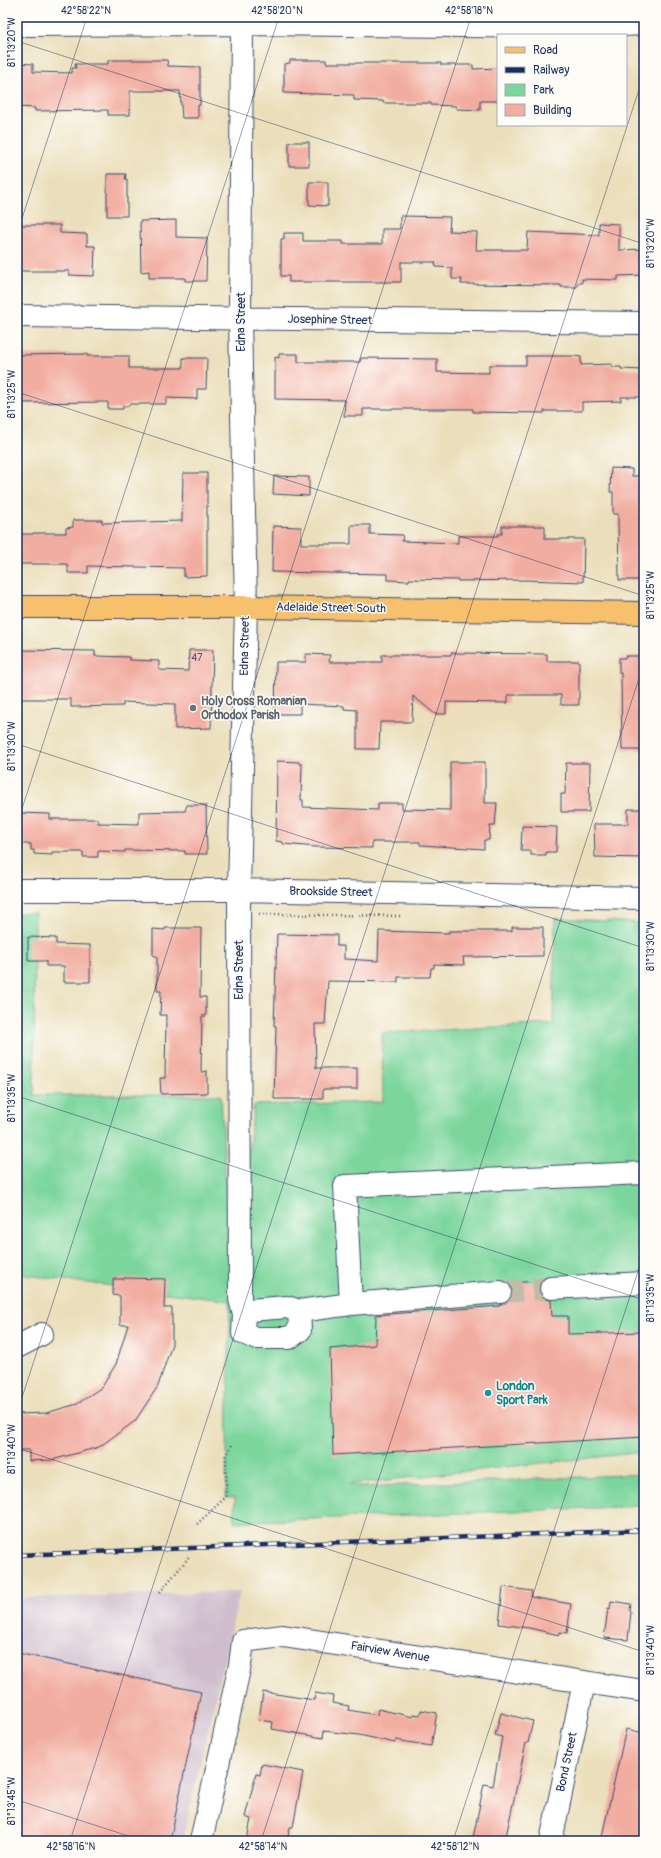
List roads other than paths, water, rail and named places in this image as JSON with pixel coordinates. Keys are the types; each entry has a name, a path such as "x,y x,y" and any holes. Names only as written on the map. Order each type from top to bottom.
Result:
{"main road":[{"name":"Adelaide Street South","path":"17,607 246,607 644,612"}],"street":[{"path":"17,25 580,22 644,24"},
{"name":"Edna Street","path":"242,24 240,319 246,607 239,890 240,1299 244,1315 244,1333 256,1338 289,1338 300,1330 299,1311"},
{"name":"Josephine Street","path":"17,316 644,323"},
{"name":"Brookside Street","path":"17,890 239,890 644,898"},
{"path":"351,1304 345,1186 644,1173"},
{"path":"551,1288 644,1283"},
{"path":"244,1315 250,1310 287,1307 299,1311 351,1304 500,1292"},
{"path":"17,1347 42,1334"},
{"name":"Fairview Avenue","path":"201,1841 240,1665 243,1641 283,1636 644,1691"},
{"name":"Bond Street","path":"551,1841 584,1682"}],"tunnel":[{"path":"500,1292 551,1288"}],"railway":[{"path":"17,1555 644,1530"}],"place":[{"name":"Holy Cross Romanian Orthodox Parish","path":"193,708"},
{"name":"London Sport Park","path":"488,1393"}]}
